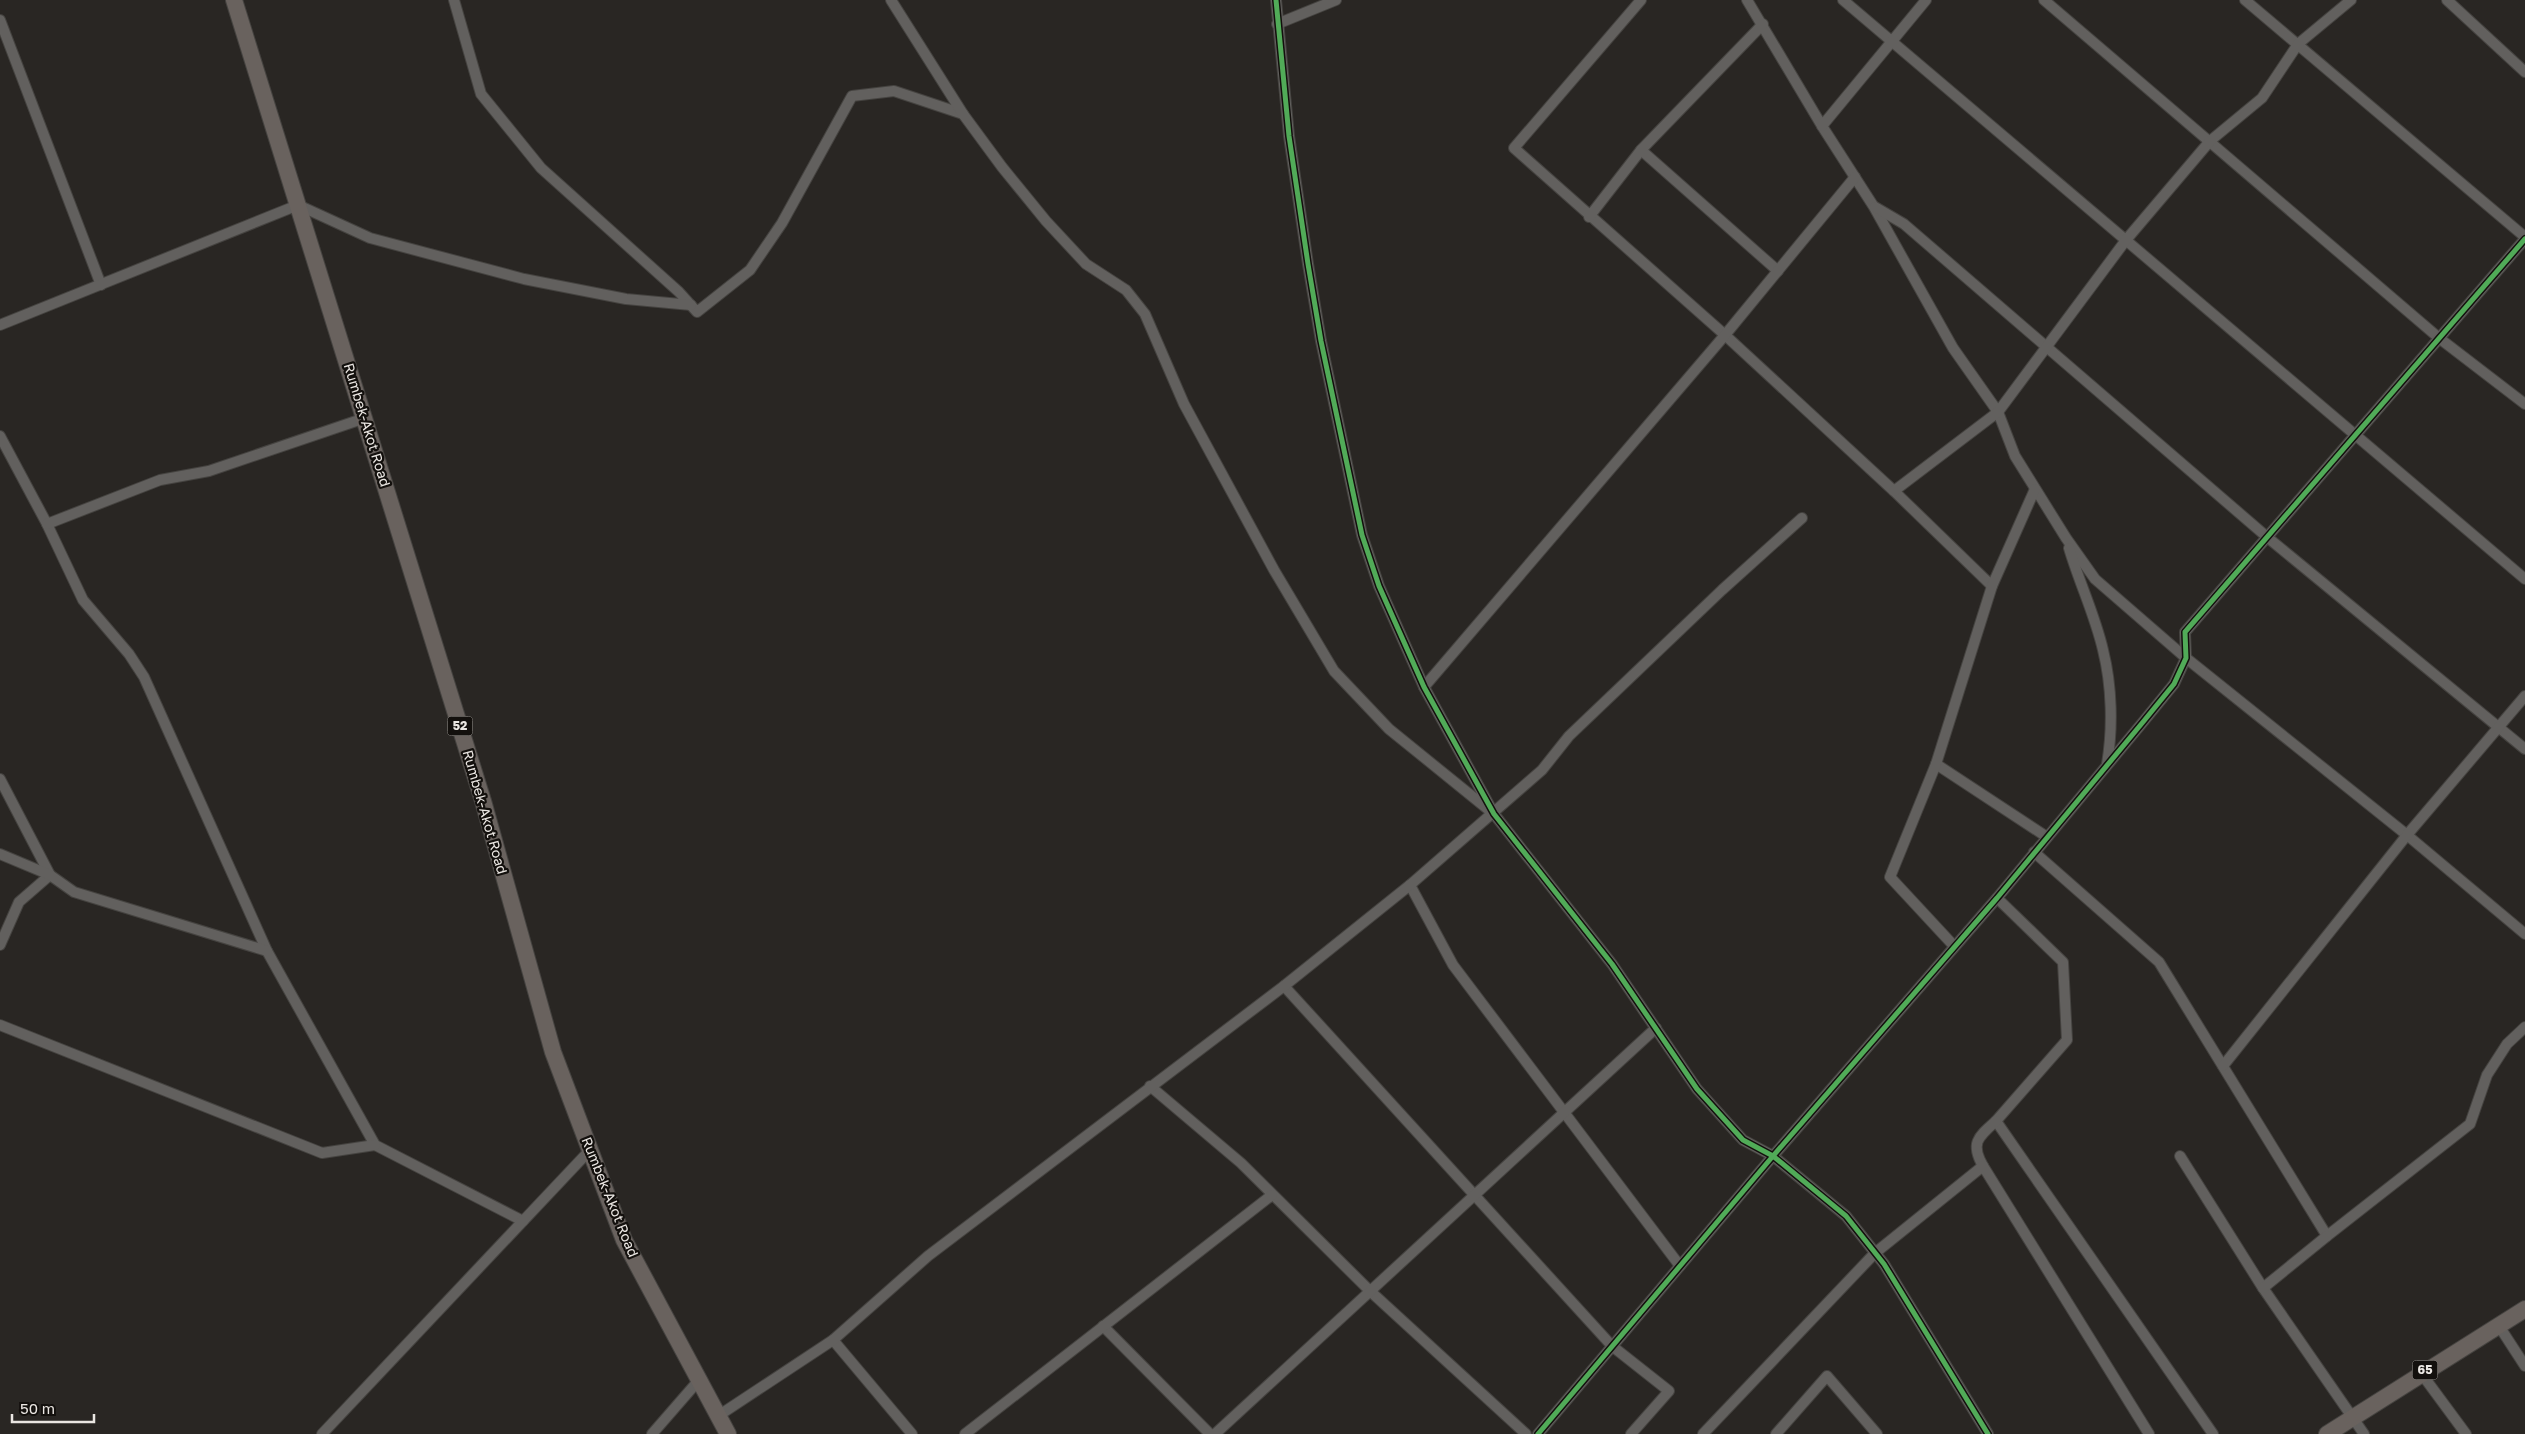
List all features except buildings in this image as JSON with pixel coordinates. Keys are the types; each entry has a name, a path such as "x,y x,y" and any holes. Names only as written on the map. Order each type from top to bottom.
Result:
{"main road":[{"name":"Rumbek-Akot Road","path":"234,0 482,800 553,1052 624,1240 728,1434"},
{"name":"65","path":"2327,1434 2525,1309"}],"street":[{"path":"454,0 480,94 541,168 692,305 697,312 750,270 782,223 852,96 894,91 963,114"},
{"path":"891,0 963,114 1046,221 1086,264 1126,290 1145,314 1184,404 1274,570 1334,671 1389,729 1494,814"},
{"path":"1276,0 1290,136 1320,331 1362,536 1379,586 1424,687 1494,814 1612,964 1698,1089 1743,1140 1773,1156 1846,1216 1875,1253 1988,1434"},
{"path":"1277,24 1336,0"},
{"path":"1641,0 1514,148 1589,217 1725,335 1894,491 1992,586"},
{"path":"1747,0 1822,126 1874,206 1953,348 1998,412 2014,456 2066,538 2095,579 2186,658 2407,835 2525,934"},
{"path":"1843,0 2354,436 2525,579"},
{"path":"1822,126 1926,0"},
{"path":"2044,0 2439,338 2525,404"},
{"path":"1538,1434 1773,1156 1997,898 2174,684 2186,658 2185,632 2525,238 2245,0"},
{"path":"1894,491 1998,412 2126,240 2210,141 2262,98 2298,44 2351,0"},
{"path":"2447,0 2525,72"},
{"path":"0,20 101,285"},
{"path":"1589,217 1641,150 1762,24"},
{"path":"1641,150 1778,271"},
{"path":"1424,687 1725,335 1855,177"},
{"path":"0,326 298,205 370,238 524,279 626,299 692,305"},
{"path":"1874,206 1904,224 2267,537 2525,749"},
{"path":"47,524 160,480 209,471 365,418"},
{"path":"0,436 47,524 83,600 129,654 144,677 267,951 374,1146"},
{"path":"1954,946 1890,877 1936,764 1992,586 2035,489"},
{"path":"718,1416 833,1340 928,1256 1284,986 1410,885 1494,814 1542,770 1569,736 1722,590 1802,518"},
{"path":"2066,538 2103,650 2111,739 2107,765"},
{"path":"2224,1066 2407,835 2525,696"},
{"path":"1936,764 2046,837"},
{"path":"0,779 50,875"},
{"path":"2034,852 2160,962 2327,1236"},
{"path":"0,854 50,875 74,892 267,951"},
{"path":"0,945 19,902 50,875"},
{"path":"1410,885 1454,965 1680,1266"},
{"path":"1997,898 2062,962 2067,1040 1996,1121 1981,1134 1976,1143 1976,1153 2149,1434"},
{"path":"1284,986 1472,1195 1612,1346 1669,1391 1631,1434"},
{"path":"0,1025 322,1152 374,1146 523,1222"},
{"path":"2263,1288 2470,1124 2487,1075 2507,1044 2525,1027"},
{"path":"1215,1434 1472,1195 1656,1028"},
{"path":"1150,1086 1240,1163 1370,1290 1526,1434"},
{"path":"1996,1121 2213,1434"},
{"path":"322,1434 590,1150"},
{"path":"2180,1156 2263,1288 2364,1434"},
{"path":"1703,1434 1875,1253 1984,1166"},
{"path":"965,1434 1272,1195"},
{"path":"1103,1326 1210,1434"},
{"path":"2498,1326 2525,1366"},
{"path":"833,1340 912,1434"},
{"path":"2421,1373 2466,1434"},
{"path":"1776,1434 1827,1376 1876,1434"},
{"path":"652,1434 699,1380"}],"cycle path":[{"path":"1276,0 1289,136 1308,264 1321,341 1362,535 1379,586 1424,687 1494,814 1612,964 1697,1089 1743,1140 1773,1156 1846,1216 1884,1264 1988,1434"},
{"path":"1538,1434 1773,1156 1997,898 2143,722 2174,684 2186,658 2185,632 2525,239"}]}
